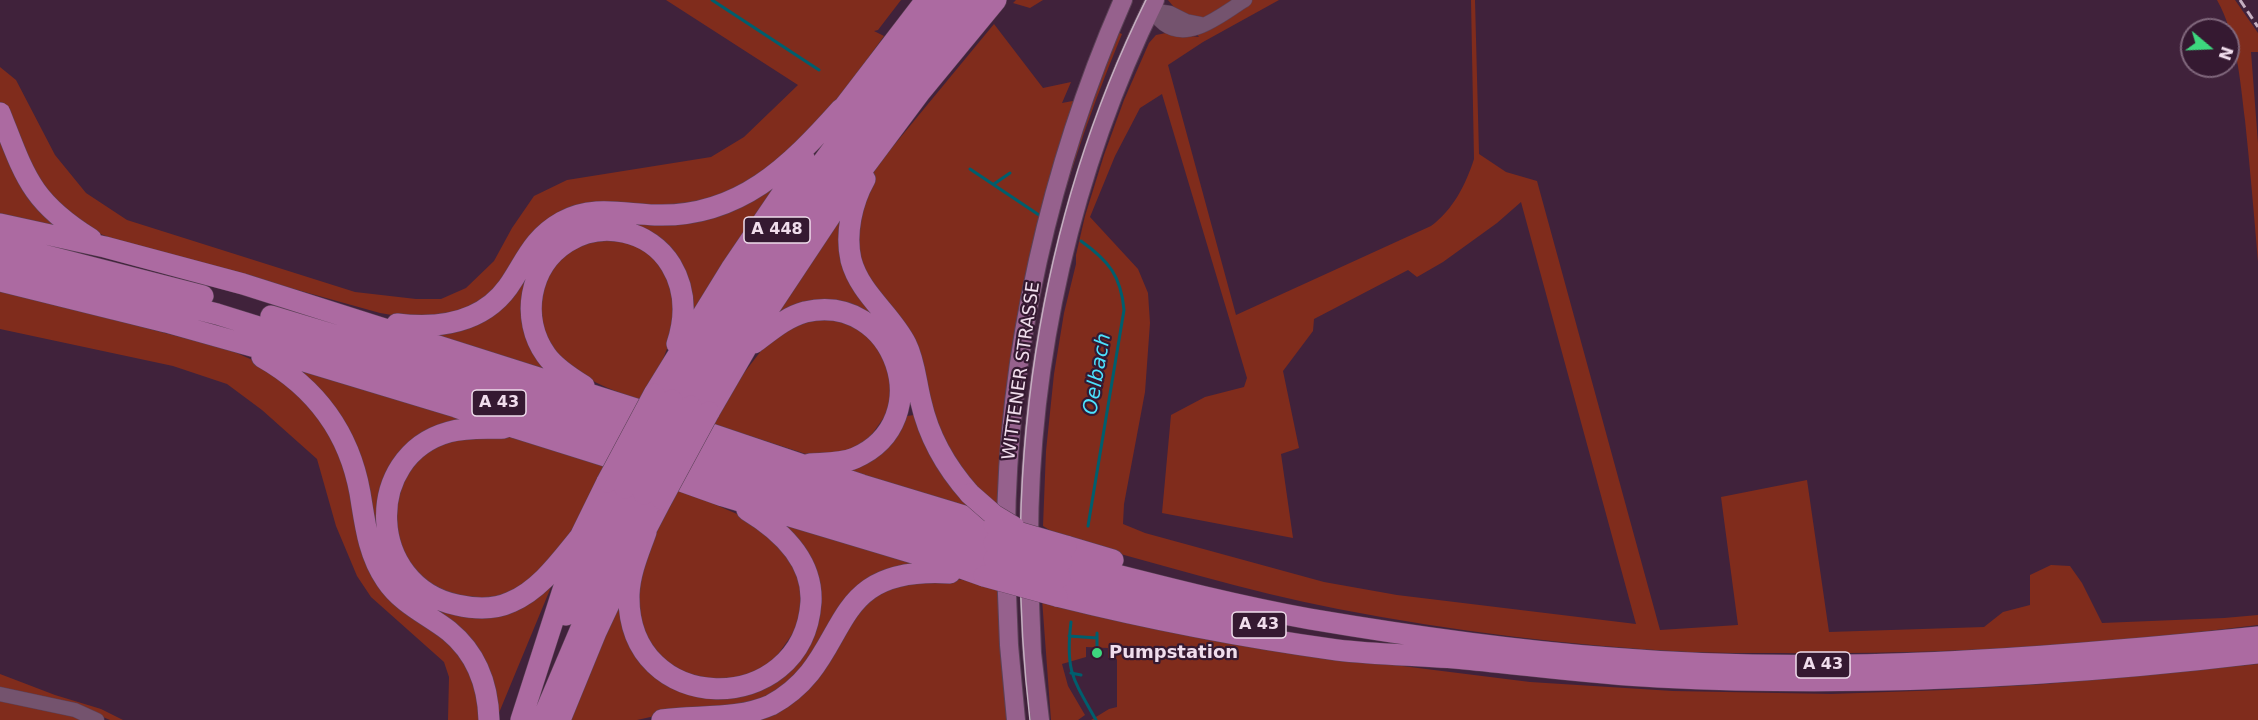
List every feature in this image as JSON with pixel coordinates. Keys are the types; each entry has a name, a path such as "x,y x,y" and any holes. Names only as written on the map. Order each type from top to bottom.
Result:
{"highway":[{"path":"926,0 900,75 892,129 855,203 850,234 851,259 865,290 906,345 915,371 925,421 934,443 954,477 994,515 1025,534 1061,570"},
{"name":"A 448","path":"542,720 601,581 635,491 682,403 862,141 900,75 950,0"},
{"name":"A 448","path":"900,75 972,0"},
{"path":"363,321 433,326 457,322 476,314 491,305 507,288 530,249 543,235 564,221 586,213 610,210 656,215 688,213 742,197 789,164 842,109 900,75 996,0"},
{"path":"516,428 466,429 449,432 422,444 411,453 397,474 390,490 387,509 390,545 409,580 433,597 467,607 483,608 499,606 524,595 536,586 580,537 635,491 682,403 748,243 842,109"},
{"path":"0,113 21,167 35,191 64,221 105,247"},
{"path":"747,349 770,306 853,182 892,129"},
{"path":"0,224 105,247 243,284 655,415 799,464 988,556"},
{"path":"610,402 562,371 546,356 537,340 531,315 531,298 534,285 548,260 567,242 583,235 619,231 649,241 666,256 679,278 684,303 681,332 682,403"},
{"name":"A 43","path":"0,244 100,268 245,308 424,362 773,476 988,556"},
{"name":"A 43","path":"0,260 218,314 714,474 988,556 1212,598 1309,619 1518,649 1611,658 1837,666 2036,657 2258,637"},
{"path":"0,281 166,322 456,407 723,496 953,565 988,556"},
{"path":"682,403 747,349 790,318 804,312 833,311 855,317 886,342 895,359 900,379 900,398 893,420 886,434 864,453 852,459 799,464"},
{"path":"238,343 279,366 297,380 331,416 352,460 365,528 380,569 395,592 408,604 449,632 473,658 486,688 489,720"},
{"path":"635,491 646,532 633,567 629,592 632,627 646,655 677,682 700,689 724,692 759,682 781,669 800,645 809,620 811,596 808,580 797,553 785,538 767,523 723,496"},
{"name":"A 448","path":"522,720 599,540 635,491"},
{"path":"560,720 596,632 646,532"},
{"path":"662,720 740,715 776,701 797,687 815,668 840,621 853,603 870,588 887,579 908,573 928,572 988,556 1025,534"},
{"path":"522,720 580,537"},
{"name":"A 43","path":"1061,570 1265,626 1373,646 1461,658 1656,677 1841,681 2039,674 2258,653"}],"main road":[{"name":"WITTENER STRASSE","path":"1016,720 1006,600 1006,509 1010,433 1023,338 1045,235 1073,133 1101,53 1123,0"},
{"path":"1128,0 1153,5"},
{"name":"WITTENER STRASSE","path":"1040,720 1029,614 1029,535 1032,450 1044,350 1060,271 1084,182 1114,94 1153,5"}],"street":[{"path":"1153,5 1165,25 1190,30 1245,0"},
{"path":"0,694 64,707 97,720"}],"shaded area":[{"path":"666,0 901,0 878,30 874,31 884,36 845,90 806,139 775,168 718,200 648,209 500,287 453,317 416,319 380,313 111,238 90,230 52,203 0,104 0,67 16,80 55,155 86,193 127,220 355,292 416,299 441,299 466,288 494,261 512,228 534,196 567,180 711,157 744,137 798,85"},
{"path":"1016,0 1043,0 1030,8 1013,3"},
{"path":"1168,0 1279,0 1203,42 1168,65 1236,315 1431,226 1446,212 1463,187 1474,159 1471,0 1475,0 1479,154 1506,172 1537,181 1660,630 1738,625 1721,497 1807,480 1829,632 1984,627 2003,612 2030,605 2030,575 2051,565 2070,566 2082,583 2102,623 2258,615 2258,625 2079,643 1899,652 1688,652 1600,646 1425,624 1303,602 1062,538 1043,526 1046,451 1054,374 1064,313 1085,216 1124,100 1149,43 1156,35 1166,33 1199,37","holes":["1162,94 1247,378 1244,387 1205,397 1171,415 1162,513 1293,538 1281,454 1299,448 1283,371 1313,331 1314,319 1408,270 1417,277 1443,262 1497,223 1521,202 1636,624 1397,595 1324,582 1145,533 1123,524 1124,504 1145,392 1150,323 1148,293 1138,269 1090,217 1115,156 1140,108"]},
{"path":"2217,0 2235,0 2258,33 2258,52 2251,52 2258,143 2258,262 2240,78 2240,18 2225,18"},
{"path":"994,24 1043,88 1071,82 1062,103 1078,100 999,507 976,488 957,466 862,269 857,243 860,207 876,167"},
{"path":"1115,31 1122,34 1072,169 1035,307 1017,437 1012,515 1012,483 1021,395 1028,341 1038,289 1050,236 1079,133"},
{"path":"0,129 66,230 0,214"},
{"path":"783,176 689,322 686,288 679,269 659,244 645,236 614,226 598,226 568,235 554,245 542,258 534,273 529,289 528,324 532,341 540,356 552,370 567,381 421,335 458,329 491,311 509,293 542,245 560,229 571,223 601,216 670,220 705,215 753,195"},
{"path":"849,200 866,298 910,395 907,416 914,415 990,517 833,469 857,462 905,394 860,314 775,314"},
{"path":"604,237 632,243 656,260 668,278 674,297 674,318 670,340 652,382 640,401 586,377 566,363 545,337 541,326 542,292 556,261 574,247"},
{"path":"0,290 230,350 257,362 294,386 335,436 357,519 437,632 470,665 484,720 448,720 449,677 444,662 371,597 357,576 336,526 317,459 262,410 227,384 173,366 0,329"},
{"path":"824,319 851,323 881,349 892,389 887,413 870,437 853,451 809,455 713,424 737,382 764,347 801,322"},
{"path":"278,359 476,421 400,461 391,560 467,613 556,575 496,720 493,695 382,564 360,465"},
{"path":"499,434 608,465 568,536 532,579 510,593 493,598 456,596 420,578 402,553 395,511 405,477 425,453 451,441"},
{"path":"677,488 744,517 770,535 797,571 802,595 798,626 769,667 722,683 671,668 644,635 637,602 646,552"},
{"path":"772,518 924,565 879,577 809,670 765,703 637,720 569,720 623,591 648,663 751,690 814,613"},
{"path":"949,577 1000,588 1011,720 750,720 863,603 895,584"},
{"path":"1042,599 1338,658 1530,682 1673,691 1831,694 1944,690 2045,684 2258,664 2258,720 1091,720 1117,707 1117,659 1108,658 1108,648 1086,647 1086,657 1062,664 1068,686 1085,715 1078,720 1051,720"},
{"path":"0,674 55,695 101,709 123,720 110,720 77,706 88,720 0,720"}],"waterway":[{"name":"Oelbach","path":"712,0 819,70"},
{"name":"Oelbach","path":"970,169 1039,215"},
{"path":"994,184 1010,173"},
{"name":"Oelbach","path":"1081,241 1099,255 1112,270 1120,288 1124,310 1088,526"},
{"name":"Oelbach","path":"1071,622 1070,664 1076,684 1096,720"},
{"path":"1097,633 1097,647"},
{"path":"1069,636 1097,638"},
{"path":"1071,673 1081,675"}],"tram line":[{"path":"1030,720 1022,628 1020,535 1025,443 1036,351 1053,261 1077,172 1108,85 1146,0"}],"railway":[{"path":"2240,0 2258,27"}],"place":[{"name":"Pumpstation","path":"1097,653"}]}
